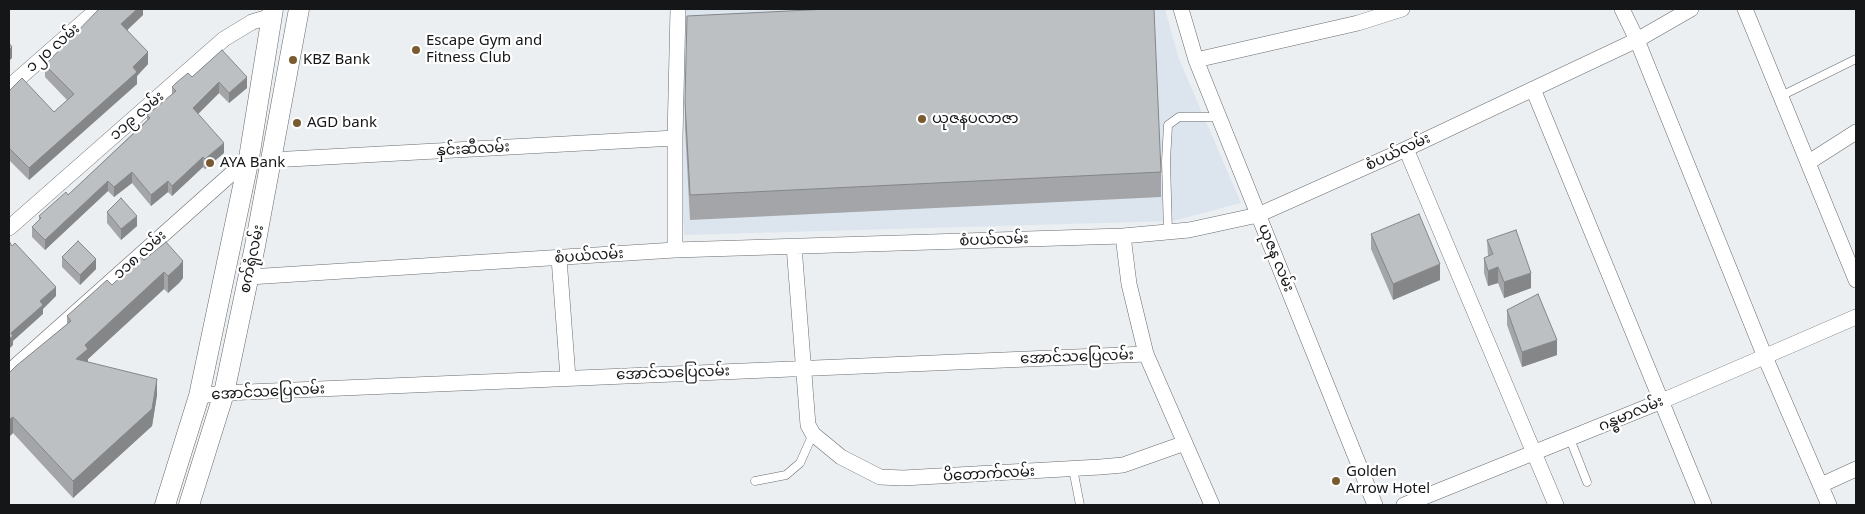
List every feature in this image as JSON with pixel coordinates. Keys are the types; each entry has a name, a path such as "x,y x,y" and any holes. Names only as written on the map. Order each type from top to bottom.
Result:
{"main road":[{"name":"စက်ရုံလမ်း","path":"189,505 224,393 272,160 299,9"},
{"name":"စက်ရုံလမ်း","path":"165,505 200,396 250,158 272,12"}],"street":[{"name":"၁၂၀ လမ်း","path":"9,87 98,9"},
{"path":"675,250 678,9"},
{"name":"ယုဇန လမ်း","path":"1181,9 1196,60 1375,505"},
{"path":"1196,60 1358,23 1402,9"},
{"path":"1622,9 1637,40 1765,356 1829,505"},
{"name":"စံပယ်လမ်း","path":"249,277 675,250 1168,233 1258,215 1406,149 1637,40 1691,9"},
{"path":"1745,9 1856,280"},
{"name":"၁၁၉ လမ်း","path":"9,228 224,39 272,12"},
{"path":"1533,89 1704,505"},
{"path":"1809,162 1856,132"},
{"name":"နှင်းဆီလမ်း","path":"272,160 675,138"},
{"path":"1406,149 1556,505"},
{"name":"၁၁၈ လမ်း","path":"9,372 250,158"},
{"path":"1123,236 1129,284 1146,354 1212,505"},
{"path":"794,246 802,368 810,430"},
{"path":"559,258 568,378"},
{"name":"ဂန္ဓမာလမ်း","path":"1404,505 1535,454 1856,318"},
{"name":"အောင်သပြေလမ်း","path":"200,396 224,393 1146,354"},
{"name":"ပိတောက်လမ်း","path":"810,430 841,456 880,477 903,478 1123,465 1185,443"},
{"path":"1821,485 1856,469"}],"lane":[{"path":"1781,96 1856,59"},
{"path":"1168,233 1166,161 1168,125 1179,117 1219,117"},
{"path":"755,481 786,475 800,463 810,430"},
{"path":"1570,439 1587,482"},
{"path":"1073,469 1080,505"}],"shaded area":[{"name":"ယုဇနပလာဇာ","path":"672,9 1165,9 1179,59 1241,203 1173,221 684,235"}],"building":[{"path":"99,9 137,9 121,24 148,52 133,67 137,72 29,168 9,148 9,91 22,78 54,112 74,94 45,65"},
{"name":"ယုဇနပလာဇာ","path":"829,9 1154,9 1161,172 690,195 685,102 687,16"},
{"path":"222,50 247,77 229,93 219,82 193,108 224,143 205,159 203,157 172,186 168,181 151,195 132,172 114,187 108,181 45,240 32,227 41,218 39,216 66,192 68,195 150,118 147,115 176,91 172,87 176,83 188,73 192,77"},
{"path":"121,198 137,216 121,229 107,212"},
{"path":"1419,214 1440,264 1393,284 1371,234"},
{"path":"1516,230 1531,273 1504,282 1498,267 1488,271 1484,258 1493,254 1487,240"},
{"path":"9,241 12,246 15,243 56,287 40,301 43,305 11,333 13,336 9,339"},
{"path":"78,241 96,259 80,275 62,257"},
{"path":"166,242 183,261 168,276 164,272 85,345 88,349 76,359 157,379 152,409 73,481 13,417 9,420 9,373 71,321 67,316 107,280 112,285 141,257 144,260"},
{"path":"1538,294 1557,340 1522,352 1507,310"}],"place":[{"name":"Escape Gym and Fitness Club","path":"416,50"},
{"name":"KBZ Bank","path":"293,60"},
{"name":"ယုဇနပလာဇာ","path":"922,119"},
{"name":"AGD bank","path":"297,123"},
{"name":"AYA Bank","path":"210,163"},
{"name":"Golden Arrow Hotel","path":"1336,481"}]}
